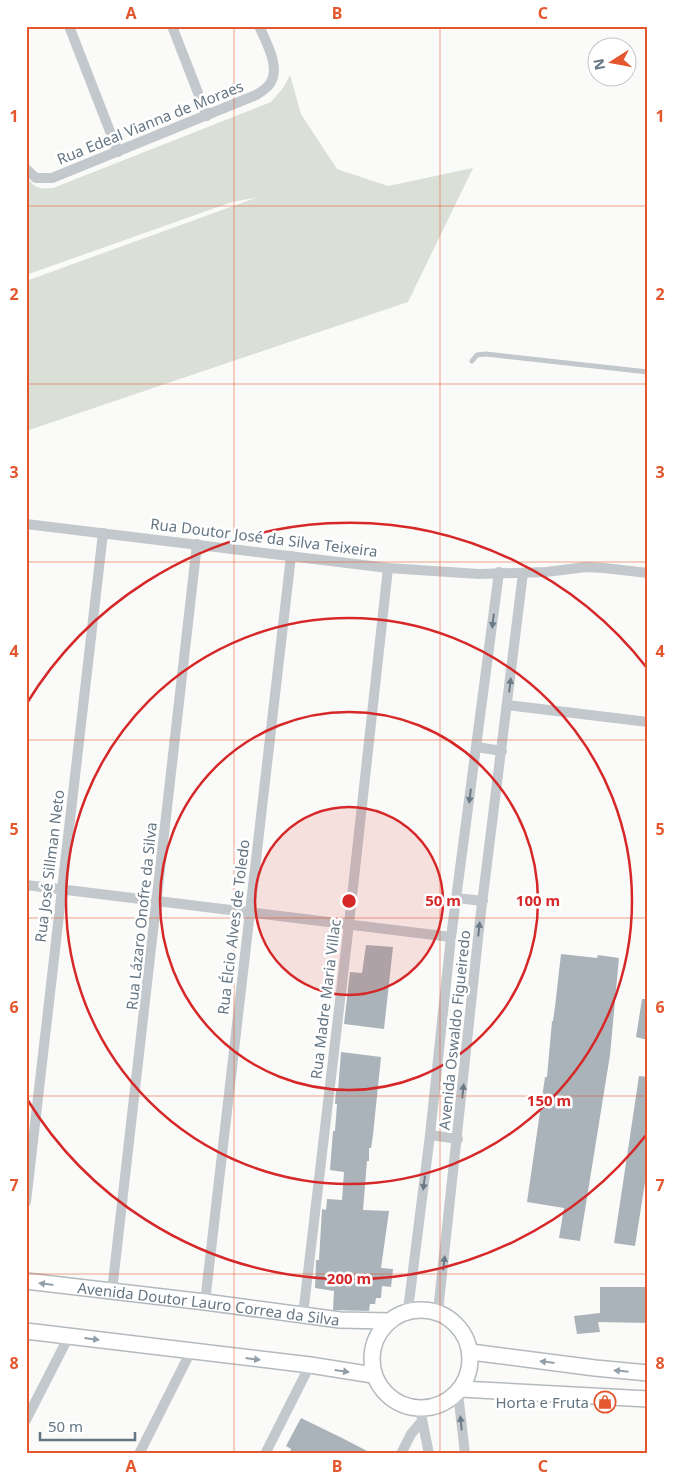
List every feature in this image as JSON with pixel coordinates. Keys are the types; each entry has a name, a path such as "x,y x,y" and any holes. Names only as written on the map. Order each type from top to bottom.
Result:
{"main road":[{"name":"Avenida Doutor Lauro Correa da Silva","path":"26,1281 340,1320 390,1322"},
{"path":"424,1308 438,1311 460,1327 466,1339 471,1352 468,1372 460,1391 441,1405 421,1415 408,1407 396,1403 383,1391 374,1375 373,1349 380,1332 390,1322 408,1310 424,1308"},
{"path":"26,1331 310,1365 374,1375"},
{"path":"471,1352 648,1373"},
{"path":"460,1391 648,1399"}],"street":[{"path":"69,26 118,152"},
{"path":"172,26 207,116"},
{"name":"Rua Edeal Vianna de Moraes","path":"26,169 36,178 52,178 207,116 266,89 271,82 274,70 271,54 259,26"},
{"name":"Rua Doutor José da Silva Teixeira","path":"26,524 388,568 479,574 546,572 586,567 648,573"},
{"name":"Rua José Sillman Neto","path":"26,1202 103,533"},
{"name":"Rua Lázaro Onofre da Silva","path":"112,1291 158,902 197,544"},
{"name":"Rua Élcio Alves de Toledo","path":"205,1302 291,556"},
{"name":"Rua Madre Maria Villac","path":"303,1315 350,924 388,568"},
{"name":"Avenida Oswaldo Figueiredo","path":"408,1310 430,1135 450,937 499,572"},
{"name":"Avenida Oswaldo Figueiredo","path":"438,1311 483,901 523,573"},
{"path":"507,705 648,722"},
{"path":"476,747 502,750"},
{"path":"26,885 450,937"},
{"path":"456,898 483,901"},
{"path":"430,1135 458,1139"},
{"path":"26,1420 69,1336"},
{"path":"139,1454 191,1351"},
{"path":"266,1454 310,1365"},
{"path":"460,1391 465,1454"},
{"path":"401,1454 421,1415"},
{"path":"421,1415 429,1454"}],"lane":[{"path":"472,361 477,355 486,354 648,372"}],"shaded area":[{"path":"290,75 301,114 337,169 388,186 473,168 408,302 26,431 26,281 258,197 232,202 26,275 26,175 34,186 53,188 271,102 283,88"}],"building":[{"path":"366,945 393,947 384,1029 344,1024 350,972 362,973"},
{"path":"561,954 597,958 598,955 619,958 610,1055 580,1241 559,1238 564,1208 527,1202 545,1077 547,1077"},
{"path":"642,999 648,999 648,1040 636,1037"},
{"path":"341,1052 381,1057 373,1135 371,1148 369,1148 369,1161 367,1161 363,1210 389,1211 381,1268 393,1269 391,1287 382,1286 381,1298 376,1298 375,1304 370,1304 369,1311 333,1310 334,1291 315,1288 316,1260 319,1260 322,1209 326,1210 327,1199 342,1200 344,1172 330,1170"},
{"path":"639,1076 648,1077 648,1163 635,1246 614,1243"},
{"path":"600,1287 648,1287 648,1323 598,1322 600,1332 577,1334 574,1316 600,1313"},
{"path":"301,1418 373,1454 289,1454 291,1449 286,1446"}],"place":[{"name":"Horta e Fruta","path":"605,1402"}]}
